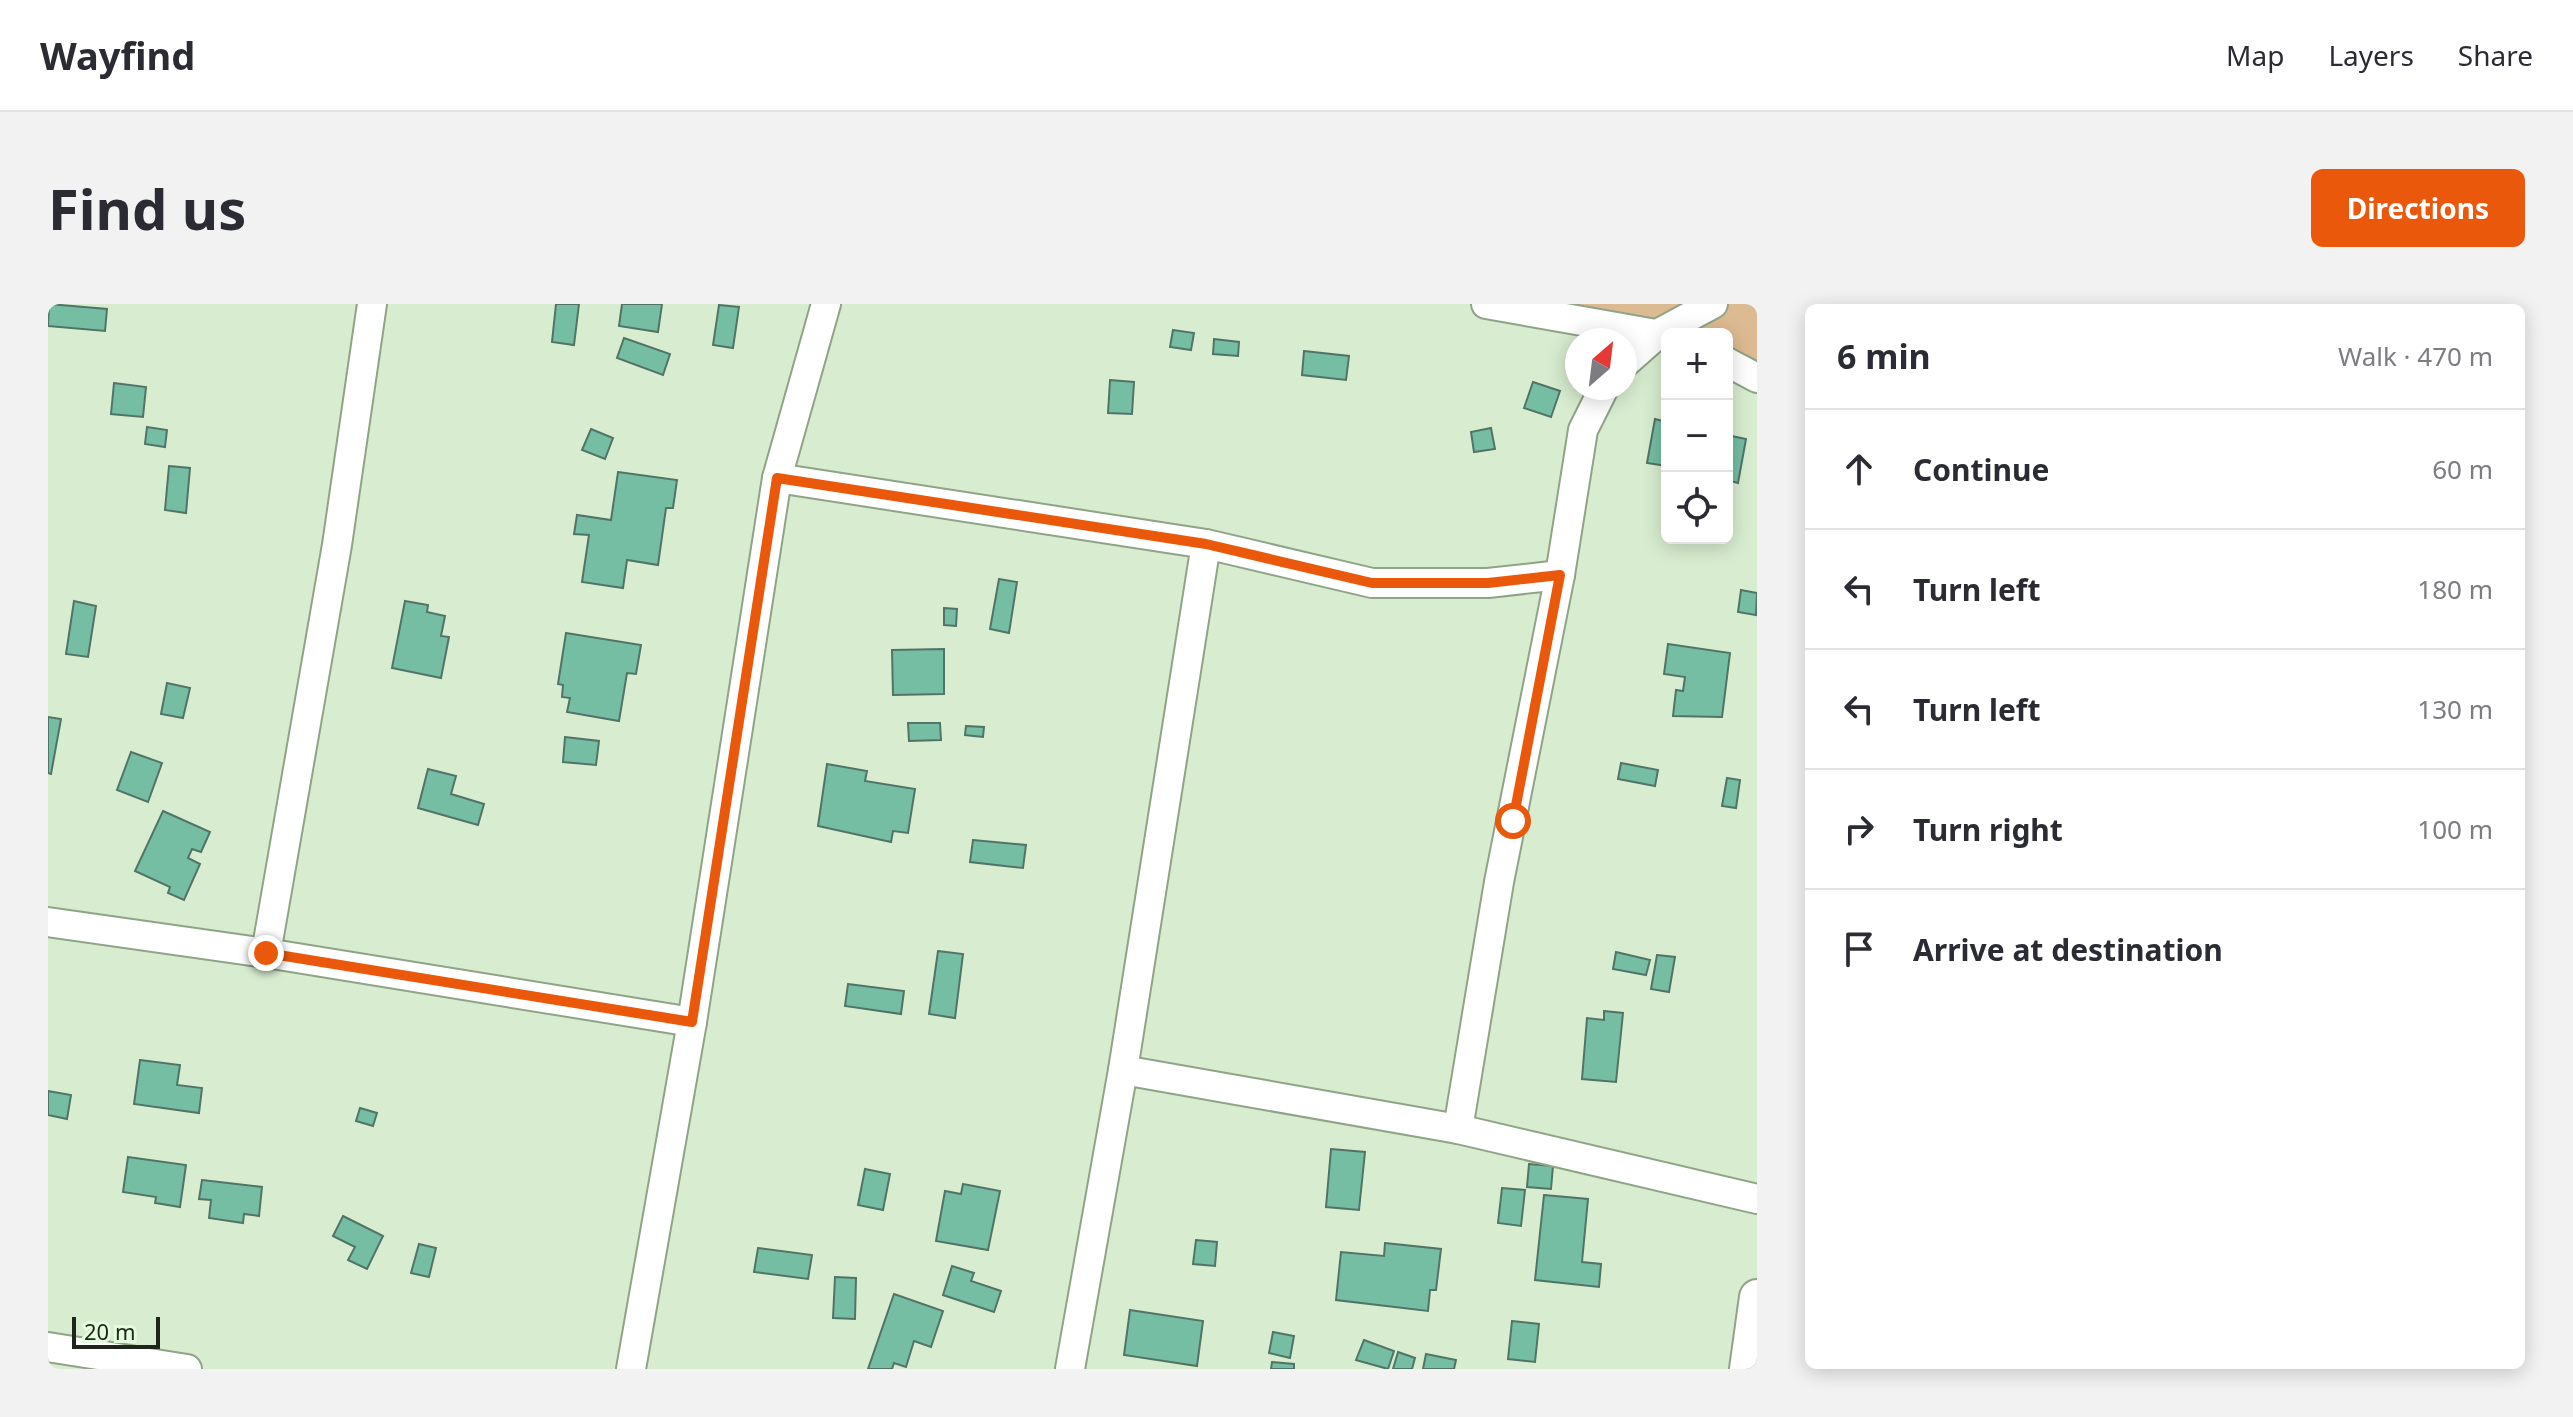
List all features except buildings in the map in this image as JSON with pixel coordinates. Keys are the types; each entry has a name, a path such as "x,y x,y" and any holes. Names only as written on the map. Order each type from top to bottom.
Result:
{"street":[{"path":"266,953 337,545 372,304"},
{"path":"631,1369 692,1022 777,478 826,304"},
{"path":"1486,304 1661,334"},
{"path":"1673,328 1713,304"},
{"path":"1637,354 1661,336"},
{"path":"1733,365 1757,378"},
{"path":"1458,1129 1499,882 1560,575 1583,430 1598,400"},
{"path":"777,478 1206,544 1372,583 1488,583 1560,575"},
{"path":"1070,1369 1123,1070 1206,544"},
{"path":"48,922 266,953 692,1022"},
{"path":"1123,1070 1458,1129 1757,1199"},
{"path":"1747,1369 1757,1297"},
{"path":"48,1347 187,1369"}],"shaded area":[{"path":"1486,304 1757,304 1757,378 1733,365 1733,328 1661,328 1661,333"}],"route":[{"path":"266,953 692,1022 734,737 777,478 1206,544 1372,583 1488,583 1560,575 1513,821"}]}
